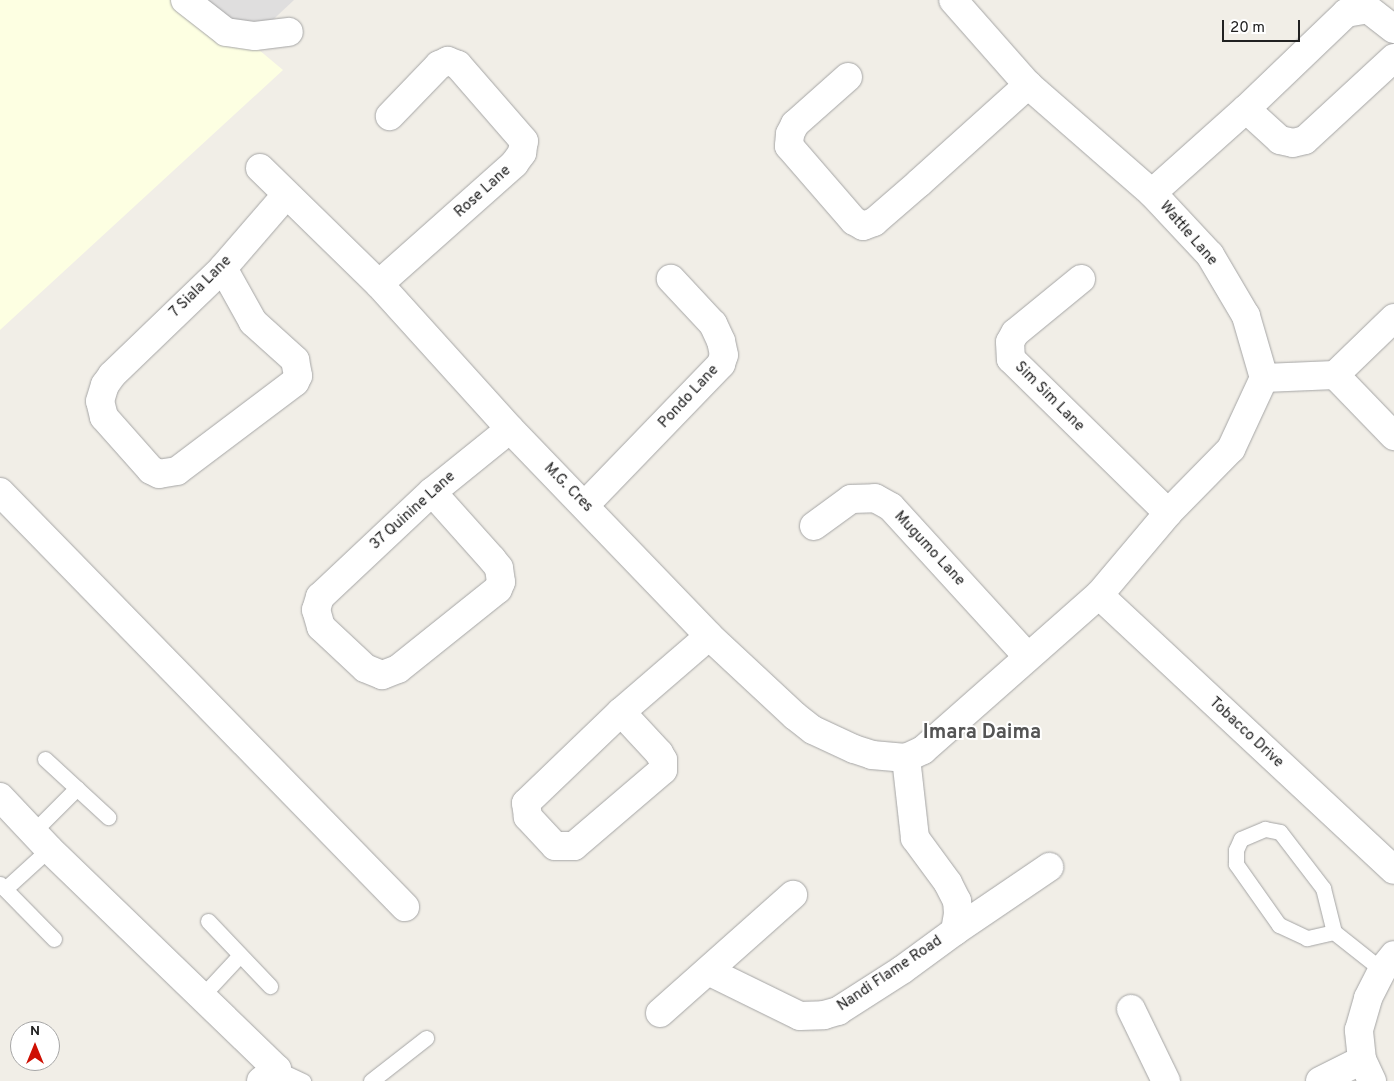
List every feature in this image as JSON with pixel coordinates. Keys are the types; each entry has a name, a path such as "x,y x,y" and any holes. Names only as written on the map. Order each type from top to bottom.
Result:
{"street":[{"path":"185,0 226,32 255,36 288,32"},
{"name":"Wattle Lane","path":"953,0 1028,85 1152,193 1210,255 1246,316 1264,378"},
{"path":"1152,193 1246,109 1346,13 1368,9 1394,29"},
{"path":"1246,109 1280,140 1293,142 1306,140 1394,58"},
{"name":"Rose Lane","path":"379,284 514,164 522,153 524,141 458,65 448,61 440,65 390,116"},
{"path":"848,77 795,124 790,134 789,146 854,220 863,226 874,222 920,183 1028,85"},
{"name":"M.G. Cres","path":"260,168 379,284 510,429 709,636 813,730 872,755 906,758"},
{"name":"7 Siala Lane","path":"222,268 253,322 295,360 298,369 295,382 177,471 166,475 151,470 104,417 101,395 112,375 222,268 286,195"},
{"name":"Pondo Lane","path":"585,505 721,364 721,341 713,324 671,279"},
{"name":"Sim Sim Lane","path":"1081,279 1015,333 1010,342 1011,359 1168,513"},
{"path":"906,758 923,750 1027,656 1099,595 1168,513 1231,449 1264,378 1335,375 1394,318"},
{"path":"1335,375 1394,436"},
{"name":"37 Quinine Lane","path":"432,492 498,568 502,577 498,590 398,669 382,675 365,668 321,627 316,610 320,597 432,492 510,429"},
{"path":"0,492 405,907"},
{"name":"Mugumo Lane","path":"814,526 851,499 876,498 891,507 1027,656"},
{"name":"Tobacco Drive","path":"1099,595 1394,870"},
{"path":"622,712 663,760 663,770 574,846 555,846 528,817 526,803 622,712 709,636"},
{"name":"Nandi Flame Road","path":"708,971 800,1016 824,1015 838,1011 955,930 956,900 948,882 915,838 906,758"},
{"path":"0,797 41,840 201,997 269,1075"},
{"path":"955,930 1049,867"},
{"path":"660,1013 793,895"},
{"path":"1320,1081 1367,1070 1359,1030 1368,998 1388,962"},
{"path":"1131,1009 1166,1081"}],"lane":[{"path":"45,759 108,817"},
{"path":"54,939 3,886 41,840 77,788"},
{"path":"1334,932 1323,888 1280,832 1265,829 1241,839 1236,850 1236,864 1279,925 1307,938 1334,932 1388,962"},
{"path":"208,921 270,986"},
{"path":"201,997 240,954"},
{"path":"371,1081 426,1038"},
{"path":"269,1075 303,1081"}],"shaded area":[{"path":"0,0 199,0 283,70 0,330"},
{"path":"186,0 294,0 245,46"}],"district":[{"name":"Imara Daima","path":"982,733"}]}
